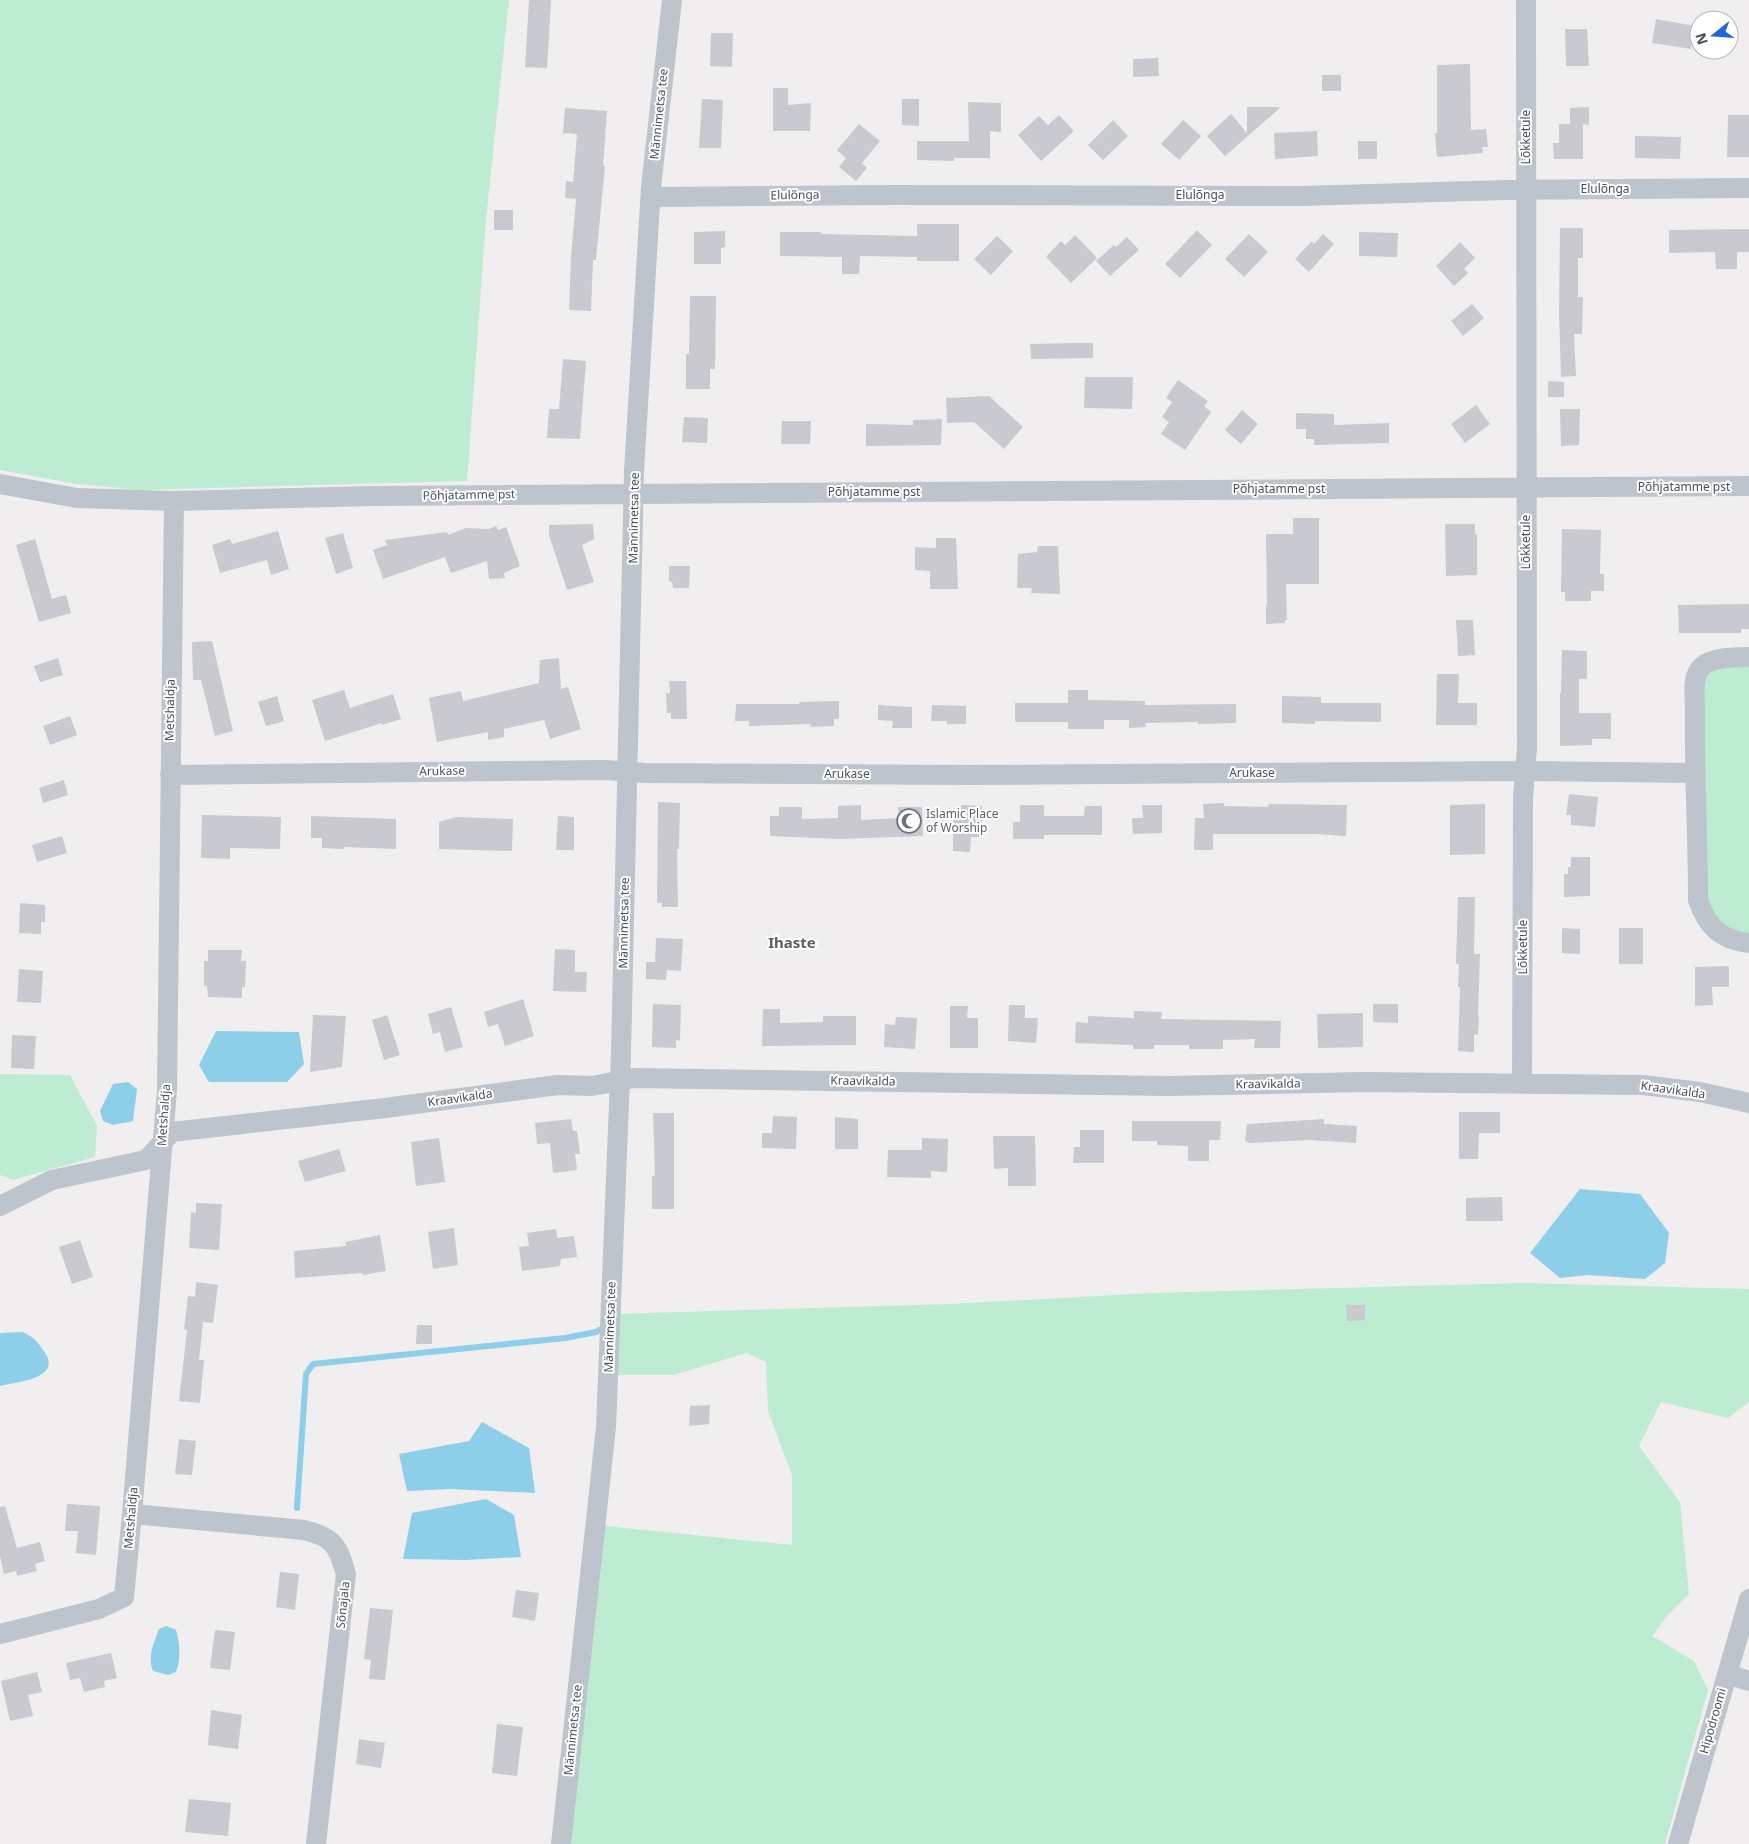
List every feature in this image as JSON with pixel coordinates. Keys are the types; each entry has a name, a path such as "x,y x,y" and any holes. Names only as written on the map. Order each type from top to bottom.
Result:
{"street":[{"name":"Männimetsa tee","path":"561,1844 606,1427 620,1081 634,494 651,197 672,0"},
{"name":"Lõkketule","path":"1522,1084 1523,797 1527,748 1526,0"},
{"name":"Elulõnga","path":"651,197 895,194 1302,196 1526,189 1749,188"},
{"name":"Põhjatamme pst","path":"0,484 77,498 174,501 372,496 1749,486"},
{"name":"Metshaldja","path":"0,1634 99,1610 124,1597 167,1090 174,501"},
{"path":"1749,657 1729,657 1708,663 1699,669 1695,689 1698,900 1703,914 1710,925 1718,932 1729,938 1749,943"},
{"name":"Arukase","path":"170,775 606,770 645,773 969,775 1525,771 1696,773"},
{"name":"Kraavikalda","path":"0,1206 52,1180 146,1160 172,1132 385,1108 558,1085 592,1086 634,1078 1169,1086 1363,1082 1643,1085 1700,1092 1749,1103"},
{"name":"Sõnajala","path":"132,1514 304,1530 322,1534 339,1551 346,1574 316,1844"},
{"name":"Hipodroomi","path":"1678,1844 1749,1599"},
{"path":"1727,1674 1749,1682"}],"green space":[{"path":"0,0 509,0 486,220 467,481 140,490 77,484 0,470"},
{"path":"1749,663 1749,939 1737,938 1704,906 1702,679 1710,667"},
{"path":"0,1074 70,1075 97,1126 95,1157 13,1180 0,1175"},
{"path":"1524,1283 1749,1289 1749,1402 1728,1418 1661,1402 1639,1446 1680,1502 1689,1594 1667,1616 1652,1636 1694,1661 1708,1690 1665,1844 562,1844 596,1525 792,1545 792,1475 768,1411 766,1362 747,1353 673,1375 610,1375 611,1314 950,1304 1151,1293"}],"water":[{"path":"216,1031 299,1032 304,1064 287,1082 209,1082 199,1065"},
{"path":"128,1082 137,1089 133,1121 113,1125 103,1121 100,1111 113,1084"},
{"path":"1580,1189 1640,1194 1669,1233 1665,1263 1645,1279 1588,1275 1560,1278 1530,1253"},
{"path":"23,1332 34,1339 45,1353 49,1361 48,1368 35,1377 0,1386 0,1333"},
{"path":"482,1422 529,1448 535,1493 450,1489 407,1491 399,1454 469,1441"},
{"path":"486,1499 514,1515 521,1557 466,1560 403,1559 412,1513"},
{"path":"166,1626 176,1630 179,1651 179,1662 176,1672 168,1675 153,1671 151,1666 155,1639 159,1629"}],"building":[{"path":"529,0 551,0 547,68 525,67"},
{"path":"1656,19 1689,25 1689,49 1652,43"},
{"path":"1565,29 1587,29 1589,66 1566,66"},
{"path":"711,33 733,33 732,67 710,66"},
{"path":"1158,58 1159,76 1133,77 1133,59"},
{"path":"1470,64 1471,130 1486,129 1488,147 1482,147 1483,153 1437,157 1435,133 1437,133 1437,65"},
{"path":"1322,75 1341,75 1341,91 1322,91"},
{"path":"773,88 788,88 788,105 811,103 810,131 773,131"},
{"path":"702,99 723,100 721,148 699,148"},
{"path":"902,99 919,99 919,126 902,125"},
{"path":"968,102 1001,103 1001,132 990,131 990,158 954,158 954,161 917,160 917,141 969,141"},
{"path":"1247,107 1281,107 1225,156 1207,136 1231,114 1247,133"},
{"path":"1589,107 1589,125 1583,124 1583,159 1554,159 1553,143 1559,143 1559,124 1570,124 1570,108"},
{"path":"565,108 607,111 603,166 605,166 596,260 593,260 591,311 569,310 576,199 565,198 566,181 573,182 577,134 563,133"},
{"path":"1059,115 1074,131 1041,161 1018,135 1039,116 1048,125"},
{"path":"1728,115 1749,115 1749,157 1727,157"},
{"path":"1113,120 1128,136 1103,160 1088,145"},
{"path":"1183,120 1201,136 1179,160 1161,144"},
{"path":"859,124 880,141 862,163 867,168 856,181 839,167 846,158 837,150"},
{"path":"1317,131 1318,156 1275,159 1274,133"},
{"path":"1635,136 1681,137 1680,159 1635,158"},
{"path":"1358,141 1377,141 1377,159 1358,159"},
{"path":"494,210 513,210 513,230 494,230"},
{"path":"917,224 959,224 959,261 917,261 917,257 860,256 859,274 842,274 842,257 780,256 780,232 917,236"},
{"path":"1560,228 1583,228 1583,258 1578,258 1578,297 1583,297 1582,334 1574,334 1576,376 1561,377 1559,313"},
{"path":"1749,229 1749,252 1737,252 1737,269 1716,269 1715,252 1669,253 1669,230"},
{"path":"1197,230 1212,245 1180,278 1165,264"},
{"path":"725,231 725,247 721,248 721,264 694,264 694,232"},
{"path":"1359,232 1398,233 1397,257 1359,256"},
{"path":"1249,234 1268,252 1244,277 1225,259"},
{"path":"1323,234 1334,244 1309,272 1295,259 1312,241 1314,244"},
{"path":"1075,235 1097,258 1071,283 1046,257 1061,241 1065,245"},
{"path":"997,236 1013,251 991,275 974,259"},
{"path":"1127,237 1139,250 1110,276 1096,261 1114,245 1116,247"},
{"path":"1460,242 1475,258 1464,269 1468,273 1454,286 1436,266"},
{"path":"690,296 716,296 715,369 710,369 710,389 686,389 686,354 689,354"},
{"path":"1472,304 1484,318 1463,336 1451,321"},
{"path":"1093,343 1093,358 1031,359 1030,344"},
{"path":"563,359 586,361 580,439 547,438 549,409 559,409"},
{"path":"1085,377 1133,377 1132,409 1084,408"},
{"path":"1178,380 1208,401 1204,406 1211,412 1185,450 1161,434 1169,422 1162,417 1172,402 1166,398"},
{"path":"1548,381 1564,382 1564,397 1548,397"},
{"path":"989,396 1023,427 1004,449 974,422 947,423 946,398"},
{"path":"1476,405 1490,424 1465,443 1451,424"},
{"path":"1560,409 1580,409 1579,445 1561,446"},
{"path":"1242,410 1258,424 1241,444 1225,430"},
{"path":"1296,413 1334,414 1334,425 1389,423 1389,443 1314,445 1314,439 1306,439 1306,429 1296,429"},
{"path":"684,417 708,418 707,443 682,442"},
{"path":"942,419 941,445 866,446 866,424 913,425 913,420"},
{"path":"782,421 811,421 810,444 781,444"},
{"path":"1293,518 1319,518 1319,584 1286,584 1287,620 1285,620 1285,623 1266,624 1266,534 1293,534"},
{"path":"593,524 594,539 582,545 594,582 567,590 549,535 549,525"},
{"path":"1445,524 1475,524 1475,534 1477,534 1477,575 1446,576"},
{"path":"496,526 498,530 506,527 520,566 504,573 505,578 489,579 487,561 451,573 445,557 383,579 373,550 387,545 385,540 447,532 448,535 466,528 489,529"},
{"path":"1562,529 1601,530 1600,574 1604,574 1604,591 1591,591 1591,601 1565,601 1565,592 1561,592"},
{"path":"278,531 289,569 271,575 267,560 220,573 212,545 230,539 232,544"},
{"path":"343,533 353,568 336,574 325,538"},
{"path":"936,538 956,538 958,589 930,589 930,571 915,570 915,547 936,548"},
{"path":"35,539 52,599 66,595 71,613 39,622 16,545"},
{"path":"1038,546 1058,546 1060,594 1031,593 1032,588 1017,588 1018,554 1037,552"},
{"path":"669,566 690,566 689,588 673,588 672,582 669,581"},
{"path":"1749,604 1749,629 1741,629 1741,633 1679,633 1678,605"},
{"path":"1456,620 1473,620 1475,655 1458,656"},
{"path":"212,641 233,731 215,736 201,680 193,680 192,642"},
{"path":"1562,650 1587,651 1587,679 1579,679 1579,713 1611,713 1611,739 1592,739 1592,745 1560,746"},
{"path":"58,658 63,675 40,682 34,666"},
{"path":"559,658 561,689 568,687 581,729 550,739 544,720 504,729 504,737 488,740 488,732 437,742 429,698 461,691 463,701 539,683 540,660"},
{"path":"1437,674 1459,674 1458,703 1477,703 1477,725 1436,725"},
{"path":"669,681 686,681 687,719 671,719 671,713 667,713 666,693 670,693"},
{"path":"344,690 350,708 393,694 401,719 325,741 312,700"},
{"path":"1068,690 1088,690 1088,700 1145,701 1145,705 1236,704 1236,723 1145,723 1146,727 1129,728 1129,720 1104,720 1104,729 1068,729 1068,722 1015,722 1015,703 1068,703"},
{"path":"277,696 284,721 266,726 258,702"},
{"path":"1282,696 1321,697 1321,703 1381,703 1381,722 1315,721 1315,724 1282,723"},
{"path":"839,701 839,719 834,719 834,726 810,727 811,724 749,726 749,721 735,721 736,704 799,704 799,702"},
{"path":"878,705 912,707 912,728 892,728 893,721 878,720"},
{"path":"932,705 966,706 966,724 947,724 947,721 931,721"},
{"path":"70,716 77,735 50,745 43,726"},
{"path":"64,780 68,795 43,803 39,788"},
{"path":"1569,794 1598,797 1595,827 1571,825 1571,815 1566,815"},
{"path":"658,802 680,803 679,849 677,849 678,907 662,907 662,903 657,903"},
{"path":"1224,803 1224,806 1269,807 1268,804 1347,805 1346,836 1315,834 1213,834 1213,850 1194,850 1195,818 1204,818 1203,804"},
{"path":"1485,804 1485,854 1450,855 1450,805"},
{"path":"861,805 861,820 899,818 898,807 922,807 923,836 840,839 770,836 770,816 779,816 779,807 802,807 802,819 838,818 838,806"},
{"path":"961,805 982,806 981,837 971,837 970,852 953,851 953,816 961,816"},
{"path":"1020,805 1044,805 1044,816 1084,816 1085,806 1102,806 1102,835 1044,835 1044,839 1013,839 1013,822 1020,822"},
{"path":"1142,805 1162,805 1162,833 1133,834 1132,818 1143,818"},
{"path":"202,815 281,817 280,849 230,848 230,859 201,858"},
{"path":"311,816 396,819 396,849 322,848 322,838 311,838"},
{"path":"558,816 574,817 574,850 556,850"},
{"path":"456,817 513,819 512,851 439,849 439,822"},
{"path":"62,836 67,853 37,862 32,845"},
{"path":"1571,857 1590,857 1590,896 1564,897 1564,874 1568,874 1568,867 1571,867"},
{"path":"1458,897 1475,897 1474,954 1480,954 1478,1034 1474,1035 1474,1052 1458,1051 1460,987 1458,987 1459,964 1456,964"},
{"path":"20,903 45,905 45,922 41,922 41,934 19,933"},
{"path":"1562,928 1580,929 1580,954 1562,953"},
{"path":"1619,928 1643,928 1643,964 1619,964"},
{"path":"656,938 683,939 681,971 667,970 666,980 646,979 646,962 655,962"},
{"path":"555,949 575,950 575,972 587,972 586,992 553,991"},
{"path":"208,950 242,950 241,961 246,961 245,987 242,987 242,998 208,997 207,986 204,986 204,961 208,961"},
{"path":"1729,966 1729,987 1712,987 1713,1005 1695,1006 1695,967"},
{"path":"19,969 43,971 41,1003 17,1002"},
{"path":"523,999 534,1036 505,1046 498,1024 488,1027 484,1012"},
{"path":"653,1004 681,1005 680,1041 676,1040 676,1048 652,1047"},
{"path":"1373,1004 1398,1004 1398,1023 1373,1022"},
{"path":"1009,1005 1025,1005 1025,1018 1038,1018 1036,1043 1008,1041"},
{"path":"950,1006 968,1006 967,1018 978,1018 978,1048 950,1048"},
{"path":"451,1007 463,1047 445,1052 440,1032 433,1034 428,1014"},
{"path":"763,1009 780,1009 780,1023 823,1022 823,1016 856,1016 856,1045 762,1046"},
{"path":"1134,1011 1162,1012 1161,1019 1281,1021 1280,1048 1254,1048 1255,1039 1223,1040 1223,1049 1189,1049 1189,1045 1154,1045 1154,1049 1133,1049 1133,1045 1075,1043 1076,1022 1088,1023 1088,1016 1134,1018"},
{"path":"1363,1013 1363,1047 1318,1048 1317,1014"},
{"path":"313,1015 346,1016 342,1067 310,1072"},
{"path":"387,1015 400,1055 384,1060 372,1020"},
{"path":"896,1017 917,1018 915,1049 884,1047 885,1024 895,1025"},
{"path":"12,1035 36,1036 34,1069 11,1068"},
{"path":"1459,1112 1500,1112 1500,1133 1479,1133 1478,1159 1459,1159"},
{"path":"653,1113 674,1113 674,1209 652,1209 652,1176 655,1176"},
{"path":"773,1116 797,1117 796,1149 762,1148 762,1133 772,1133"},
{"path":"835,1117 858,1119 858,1149 835,1149"},
{"path":"571,1119 573,1131 577,1131 580,1154 575,1154 577,1170 553,1173 550,1143 537,1144 535,1123"},
{"path":"1324,1119 1324,1124 1357,1126 1356,1143 1309,1140 1250,1143 1245,1141 1247,1124"},
{"path":"1132,1121 1221,1121 1220,1140 1209,1140 1209,1161 1188,1161 1188,1146 1157,1145 1157,1141 1132,1141"},
{"path":"1080,1130 1104,1130 1104,1163 1073,1163 1074,1147 1080,1147"},
{"path":"993,1136 1035,1136 1036,1186 1008,1186 1008,1168 994,1169"},
{"path":"439,1138 445,1182 416,1186 411,1142"},
{"path":"922,1138 948,1139 947,1172 931,1171 931,1178 887,1177 888,1150 922,1150"},
{"path":"339,1149 346,1171 305,1182 298,1161"},
{"path":"1502,1197 1503,1221 1466,1221 1466,1198"},
{"path":"196,1203 222,1204 219,1250 189,1248 191,1212 196,1213"},
{"path":"454,1228 458,1265 433,1269 428,1232"},
{"path":"556,1229 557,1238 574,1236 577,1257 561,1259 560,1266 522,1271 519,1247 529,1246 527,1233"},
{"path":"380,1235 386,1271 363,1275 362,1273 295,1278 294,1251 346,1246 345,1242"},
{"path":"80,1240 93,1277 72,1284 59,1247"},
{"path":"196,1282 218,1285 213,1323 203,1322 199,1360 204,1360 200,1403 179,1401 187,1330 184,1329 188,1296 195,1297"},
{"path":"1346,1305 1365,1305 1365,1320 1347,1321"},
{"path":"417,1325 432,1325 432,1344 416,1344"},
{"path":"710,1405 709,1424 689,1426 690,1406"},
{"path":"179,1439 196,1441 192,1475 175,1474"},
{"path":"67,1504 100,1506 96,1555 76,1553 78,1531 65,1531"},
{"path":"5,1506 17,1548 40,1542 45,1561 35,1564 37,1571 17,1576 16,1571 4,1574 0,1556 0,1507"},
{"path":"280,1572 299,1574 295,1610 276,1607"},
{"path":"516,1590 539,1593 535,1621 512,1617"},
{"path":"370,1608 393,1610 385,1680 369,1679 371,1660 364,1659"},
{"path":"215,1630 235,1632 230,1670 210,1668"},
{"path":"111,1653 117,1678 104,1681 105,1687 84,1692 80,1678 70,1680 66,1663"},
{"path":"37,1672 42,1692 28,1695 33,1716 10,1721 1,1681"},
{"path":"211,1710 242,1715 238,1749 208,1745"},
{"path":"497,1724 523,1727 517,1776 492,1773"},
{"path":"359,1739 385,1743 381,1768 356,1764"},
{"path":"189,1799 231,1803 228,1836 185,1832"}],"waterway":[{"path":"297,1508 306,1374 313,1364 565,1338 599,1330"}],"place":[{"name":"Islamic Place of Worship","path":"909,821"}],"district":[{"name":"Ihaste","path":"792,943"}]}
